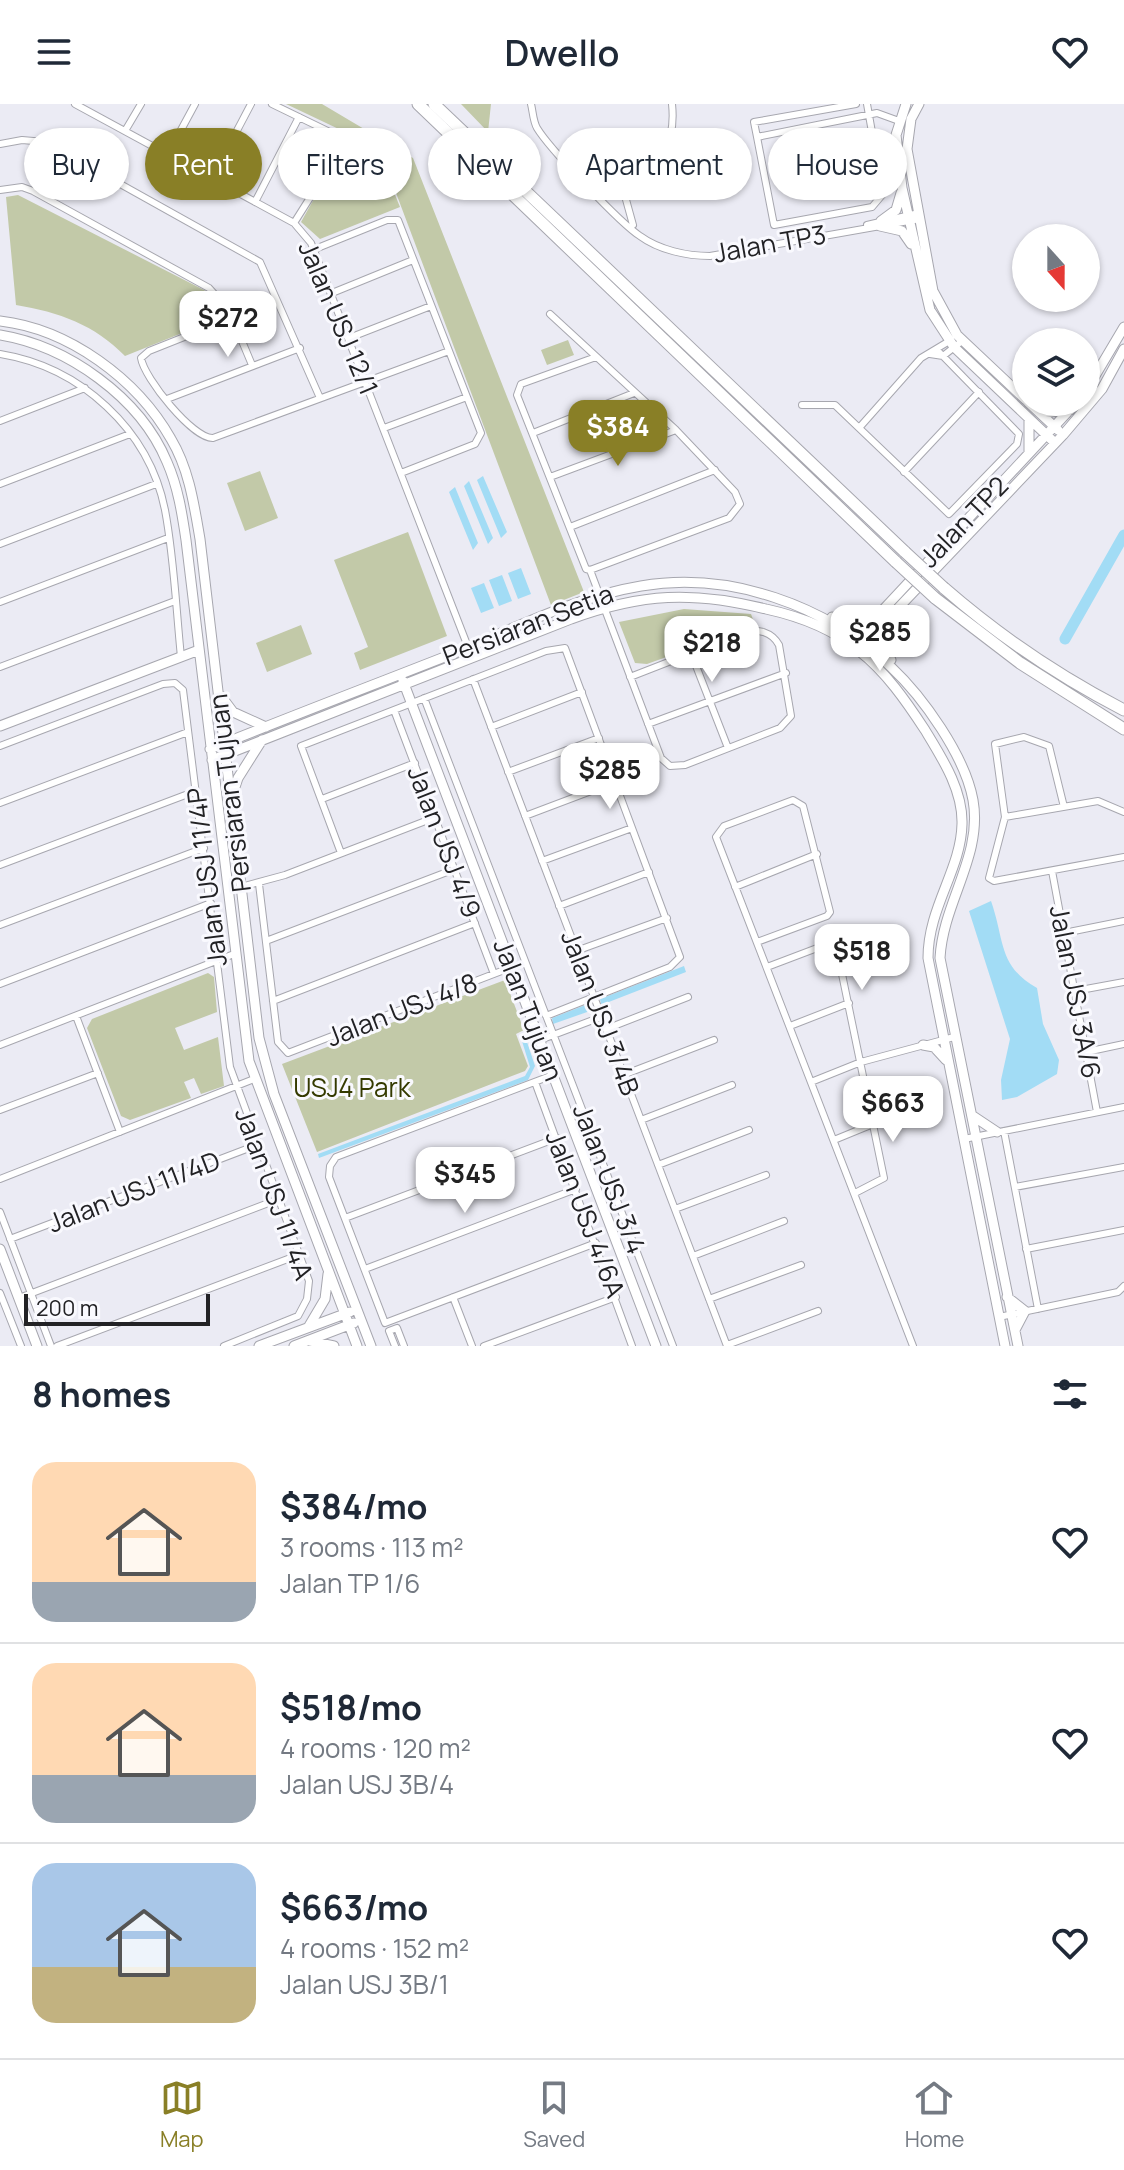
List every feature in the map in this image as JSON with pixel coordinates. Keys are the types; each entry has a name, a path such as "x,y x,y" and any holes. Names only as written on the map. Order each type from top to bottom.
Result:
{"highway":[{"path":"418,104 935,598 1020,663 1124,729"},
{"path":"434,104 944,588 991,626 1070,680 1124,710"}],"main road":[{"path":"898,128 906,104"},
{"path":"919,104 911,119 907,149 916,254 923,294 956,341 1055,443"},
{"path":"899,200 896,210 881,224 902,231 916,254"},
{"path":"907,200 933,291 956,341 1012,388"},
{"name":"Persiaran Tujuan","path":"0,321 37,328 66,340 134,393 171,438 192,490 254,1014 262,1054 274,1094 371,1346"},
{"path":"1100,367 1124,327"},
{"name":"Persiaran Tujuan","path":"0,335 53,350 91,375 124,403 159,445 178,494 234,954 254,1079 357,1346"},
{"name":"Jalan TP2","path":"858,644 895,610 1063,435 1102,389 1124,349"},
{"path":"124,403 133,400 134,393"},
{"path":"1043,416 1063,435"},
{"name":"Jalan TP2","path":"858,644 888,602 1064,416"},
{"path":"1029,419 1029,453"},
{"name":"Persiaran Setia","path":"212,760 403,679 468,647 600,596 640,586 707,583 769,596 804,609 858,644 903,678 942,730 966,777 974,819 971,852 945,918 941,943 948,1063 1005,1346"},
{"name":"Persiaran Setia","path":"210,749 403,679 477,656 604,607 671,595 719,597 794,616 858,644 906,701 954,782 960,804 962,824 958,848 931,919 928,944 938,1019 948,1039 971,1113 1018,1346"},
{"path":"769,596 854,623 866,620 888,602"},
{"path":"895,610 882,633 882,646 886,656 918,690 942,730"},
{"path":"468,647 477,656"},
{"path":"0,726 199,650"},
{"name":"Jalan Tujuan","path":"403,679 656,1346"},
{"path":"217,685 225,704 233,712 266,727"},
{"path":"230,800 238,778 262,740"},
{"path":"923,1045 932,1036 938,1019"},
{"path":"923,1045 934,1047 948,1063"},
{"path":"971,1113 996,1132 978,1149"},
{"path":"0,1249 37,1346"},
{"path":"307,1328 325,1299 328,1269"},
{"path":"1007,1297 1025,1311 1013,1333"},
{"path":"259,1346 357,1310"},
{"path":"294,1346 361,1321"},
{"path":"307,1341 334,1346"}],"street":[{"name":"Jalan USJ 12/1","path":"75,104 86,107 120,128"},
{"path":"127,128 141,104"},
{"path":"182,128 195,104"},
{"path":"238,128 251,104"},
{"path":"272,104 340,137 335,158 294,223"},
{"name":"Jalan TP3","path":"531,104 535,124 557,152"},
{"path":"672,104 674,128"},
{"path":"856,104 754,122 774,225 872,207 883,194 867,104"},
{"path":"757,137 868,114 885,114 899,121"},
{"path":"255,202 299,117"},
{"path":"0,144 22,140 45,142 260,262 320,398"},
{"path":"0,190 22,187 33,191 209,288 225,303 252,365"},
{"name":"Jalan USJ 12/1","path":"251,200 294,223 315,249 468,647"},
{"name":"Jalan TP3","path":"605,200 640,236 678,253 710,256 914,217"},
{"path":"626,200 628,214 640,236"},
{"path":"315,249 387,220 398,220 481,433 475,444 401,473"},
{"path":"332,293 413,260"},
{"path":"349,338 431,306"},
{"path":"550,314 676,430 715,470 740,504 734,515 590,570"},
{"path":"232,318 149,351 141,358 143,367 167,399 193,432 203,438 213,438 449,351"},
{"path":"859,428 921,358 956,341"},
{"path":"943,356 956,341"},
{"path":"167,399 300,348"},
{"path":"802,405 831,402 949,514 1017,444 1019,434 943,356 933,352"},
{"path":"0,354 42,365 85,388 111,410 130,434 156,484 165,510 181,657"},
{"path":"596,357 521,384 517,395 586,569 590,570 630,677 661,758 670,766 685,765 790,721 792,711 779,645 773,636 763,632 749,631 630,677"},
{"path":"0,421 85,388"},
{"path":"904,472 979,392"},
{"path":"533,433 634,393"},
{"path":"384,428 467,397"},
{"path":"550,477 676,430"},
{"path":"0,484 130,434"},
{"path":"570,527 715,470"},
{"path":"0,544 156,484"},
{"path":"0,602 168,538"},
{"path":"0,667 175,601"},
{"path":"341,853 301,746 552,649 565,648 680,953 675,965 546,1016"},
{"path":"691,653 728,748"},
{"path":"648,724 786,673"},
{"name":"Jalan USJ 3/4B","path":"473,679 727,1346"},
{"name":"Jalan USJ 11/4P","path":"0,745 163,684 175,683 183,690 235,1087"},
{"path":"491,727 582,692"},
{"name":"Jalan USJ 3/4","path":"424,698 673,1346"},
{"name":"Jalan USJ 4/9","path":"394,710 494,974"},
{"path":"0,803 188,732"},
{"path":"1064,807 1049,746 1024,737 995,744 1005,817 987,875 994,881 1124,857"},
{"path":"508,772 599,738"},
{"path":"322,799 415,763"},
{"path":"525,816 615,782"},
{"path":"0,865 196,791"},
{"path":"757,942 827,916 830,912 803,806 793,800 724,826 716,837 913,1346"},
{"path":"1005,817 1098,801 1124,812"},
{"path":"241,887 259,884 436,817"},
{"path":"542,861 632,828"},
{"path":"0,925 204,848"},
{"path":"735,887 817,854"},
{"path":"266,941 455,869"},
{"name":"Jalan USJ 3A/6","path":"1052,871 1097,1112"},
{"path":"559,906 649,872"},
{"path":"259,884 273,1001 475,923"},
{"path":"0,984 211,903"},
{"path":"576,951 667,918"},
{"path":"1064,933 1124,921"},
{"path":"767,967 833,942 849,1003 884,1178 855,1193"},
{"path":"0,1045 234,954"},
{"name":"Jalan USJ 4/8","path":"273,1001 279,1047 293,1052 512,967"},
{"path":"1075,991 1124,982"},
{"path":"606,1029 688,997"},
{"path":"790,1026 849,1003"},
{"path":"76,1016 120,1132"},
{"path":"540,1040 601,1017"},
{"path":"811,1082 861,1062 948,1039"},
{"path":"623,1075 714,1040"},
{"path":"1086,1052 1124,1044"},
{"path":"0,1110 98,1073"},
{"path":"553,1075 336,1157 330,1166 329,1177 385,1323 596,1243"},
{"path":"0,1179 254,1079"},
{"name":"Jalan USJ 4/6A","path":"535,1082 632,1346"},
{"path":"641,1120 732,1085"},
{"name":"Jalan USJ 11/4A","path":"224,1346 298,1316 309,1289 301,1254 235,1087"},
{"path":"964,1139 1124,1107"},
{"path":"834,1140 873,1124"},
{"path":"658,1165 749,1130"},
{"path":"996,1132 1015,1187 1038,1309"},
{"path":"345,1218 557,1138"},
{"name":"Jalan USJ 11/4D","path":"10,1239 257,1145"},
{"path":"1015,1187 1124,1167"},
{"path":"675,1209 766,1175"},
{"path":"365,1269 576,1189"},
{"path":"19,1298 279,1199"},
{"path":"0,1212 51,1346"},
{"path":"693,1256 784,1221"},
{"path":"1026,1249 1124,1230"},
{"path":"57,1346 301,1254"},
{"path":"709,1299 801,1265"},
{"path":"999,1317 1118,1292 1124,1286"},
{"path":"0,1293 2,1305 21,1346"},
{"path":"453,1297 472,1346"},
{"path":"484,1346 616,1297"},
{"path":"727,1346 818,1311"},
{"path":"395,1346 389,1331 397,1328 404,1346"}],"green space":[{"path":"286,104 322,104 362,128 337,128"},
{"path":"461,104 491,104 488,128 484,128"},
{"path":"412,157 584,592 551,605 399,200 412,200"},
{"path":"18,195 204,290 216,298 227,315 125,356 89,328 47,312 16,305 6,197"},
{"path":"313,200 397,200 400,207 320,239 301,222"},
{"path":"568,340 574,355 547,365 541,350"},
{"path":"260,471 278,518 245,531 227,483"},
{"path":"408,532 447,636 360,670 354,653 368,647 334,560"},
{"path":"684,609 751,614 755,625 647,664 635,663 619,622"},
{"path":"301,625 312,654 267,672 256,643"},
{"path":"208,973 214,977 217,1012 175,1028 184,1050 218,1037 224,1086 201,1094 194,1078 184,1082 191,1098 130,1120 121,1116 87,1028 92,1019"},
{"name":"USJ4 Park","path":"505,980 524,1030 516,1034 528,1066 525,1071 317,1152 282,1064"}],"water":[{"path":"483,476 507,532 501,538 477,480"},
{"path":"469,481 493,538 488,544 464,486"},
{"path":"455,487 478,543 473,550 449,492"},
{"path":"521,568 531,594 518,599 508,573"},
{"path":"502,575 512,601 499,606 489,580"},
{"path":"484,583 494,608 481,613 471,588"},
{"path":"991,901 1009,961 1024,980 1037,988 1043,1024 1059,1060 1057,1074 1017,1097 1002,1100 1001,1080 1010,1039 969,911"},
{"path":"684,966 686,972 601,1005 600,999"},
{"path":"588,1004 590,1011 553,1024 552,1018"},
{"path":"528,1027 527,1042 535,1066 528,1080 319,1158 318,1154 525,1076 530,1067 521,1038"}],"waterway":[{"path":"1065,639 1124,535"}]}
